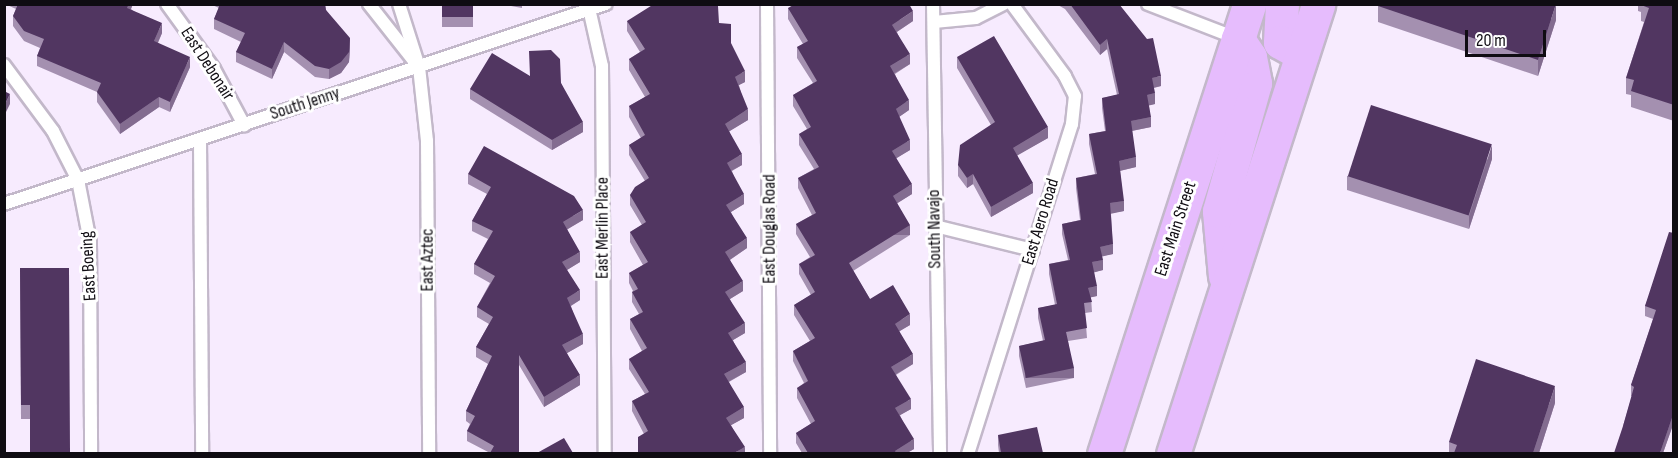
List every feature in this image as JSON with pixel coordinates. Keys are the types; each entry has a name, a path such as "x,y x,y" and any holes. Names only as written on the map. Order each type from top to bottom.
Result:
{"main road":[{"name":"East Main Street","path":"1104,453 1249,4"},
{"path":"1282,4 1280,42 1302,54"},
{"path":"1173,453 1318,4"},
{"path":"1226,290 1219,211 1255,83 1250,57 1238,39"}],"lane":[{"name":"East Debonair","path":"167,4 214,69 244,125"},
{"path":"369,4 418,67"},
{"name":"East Aztec","path":"399,4 418,67 427,141 429,453"},
{"name":"South Jenny","path":"4,204 418,67 589,7 606,4"},
{"name":"East Douglas Road","path":"767,4 770,453"},
{"name":"South Navajo","path":"933,4 940,453"},
{"path":"934,22 976,18 1004,4"},
{"name":"East Aero Road","path":"968,453 1072,124 1075,96 1065,76 1012,4"},
{"path":"1148,4 1238,39"},
{"name":"East Merlin Place","path":"589,7 602,66 605,453"},
{"name":"East Boeing","path":"4,65 53,131 78,180 90,242 91,453"},
{"path":"200,140 202,453"},
{"path":"935,226 1033,250"}],"building":[{"path":"18,4 129,4 127,8 162,23 154,41 190,57 170,102 159,97 120,124 97,92 101,83 37,56 44,39 24,31 13,16"},
{"path":"220,4 325,4 326,10 350,38 349,52 341,62 329,69 315,66 284,42 272,69 236,52 245,33 214,19"},
{"path":"442,4 473,4 473,17 442,17"},
{"path":"654,4 718,6 719,23 731,24 731,43 745,71 735,77 748,109 725,124 742,154 727,163 744,194 726,205 747,238 725,252 743,281 725,292 745,323 728,333 746,362 724,374 744,407 726,418 745,447 734,453 638,453 638,437 648,431 632,401 649,392 629,359 647,348 630,319 643,312 632,292 638,289 629,273 648,262 630,232 646,222 630,195 635,187 649,178 629,145 645,135 629,106 650,94 629,59 645,49 627,21"},
{"path":"795,4 909,4 913,11 892,25 910,54 890,66 909,100 896,109 910,140 892,151 912,184 893,196 910,225 849,263 870,299 893,285 910,314 895,324 913,354 891,367 911,399 895,408 914,439 895,451 896,453 808,453 796,433 815,421 797,388 808,381 793,351 815,338 794,305 815,292 799,264 815,255 796,224 816,213 798,178 819,167 799,134 811,127 793,95 817,81 797,47 808,41 788,8"},
{"path":"1070,4 1119,4 1147,39 1153,38 1161,76 1152,78 1155,93 1147,95 1151,117 1131,121 1136,157 1119,161 1124,201 1110,203 1113,244 1100,247 1103,260 1092,262 1097,286 1088,288 1092,302 1084,303 1087,328 1066,332 1074,368 1026,378 1019,346 1045,340 1038,308 1057,304 1049,264 1070,260 1062,224 1081,220 1076,178 1097,174 1089,134 1106,131 1102,98 1119,94 1107,39 1100,45"},
{"path":"1378,4 1556,4 1538,60 1378,6"},
{"path":"1642,4 1674,4 1674,105 1631,91 1634,80 1626,78 1649,8"},
{"path":"994,36 1048,127 1013,148 1033,183 991,207 973,174 967,178 958,165 960,145 995,122 957,57"},
{"path":"551,50 560,59 561,83 583,122 552,140 470,89 492,53 530,76 529,51"},
{"path":"4,91 10,94 4,106"},
{"path":"1371,105 1492,144 1469,216 1348,176"},
{"path":"484,146 574,196 583,210 563,222 580,252 562,262 580,290 567,298 583,334 562,345 580,375 544,397 519,355 519,453 490,453 494,446 467,431 475,416 466,411 492,356 476,347 493,317 477,307 495,276 474,264 493,231 472,221 491,187 468,174"},
{"path":"1669,232 1674,233 1674,412 1660,453 1614,453 1634,387 1631,385 1656,310 1645,306"},
{"path":"20,268 69,268 70,453 30,453 30,405 21,405"},
{"path":"1476,359 1555,386 1533,453 1454,453 1457,445 1449,442"},
{"path":"1037,427 1043,453 1001,453 998,435"},
{"path":"564,438 573,453 537,453"}]}
